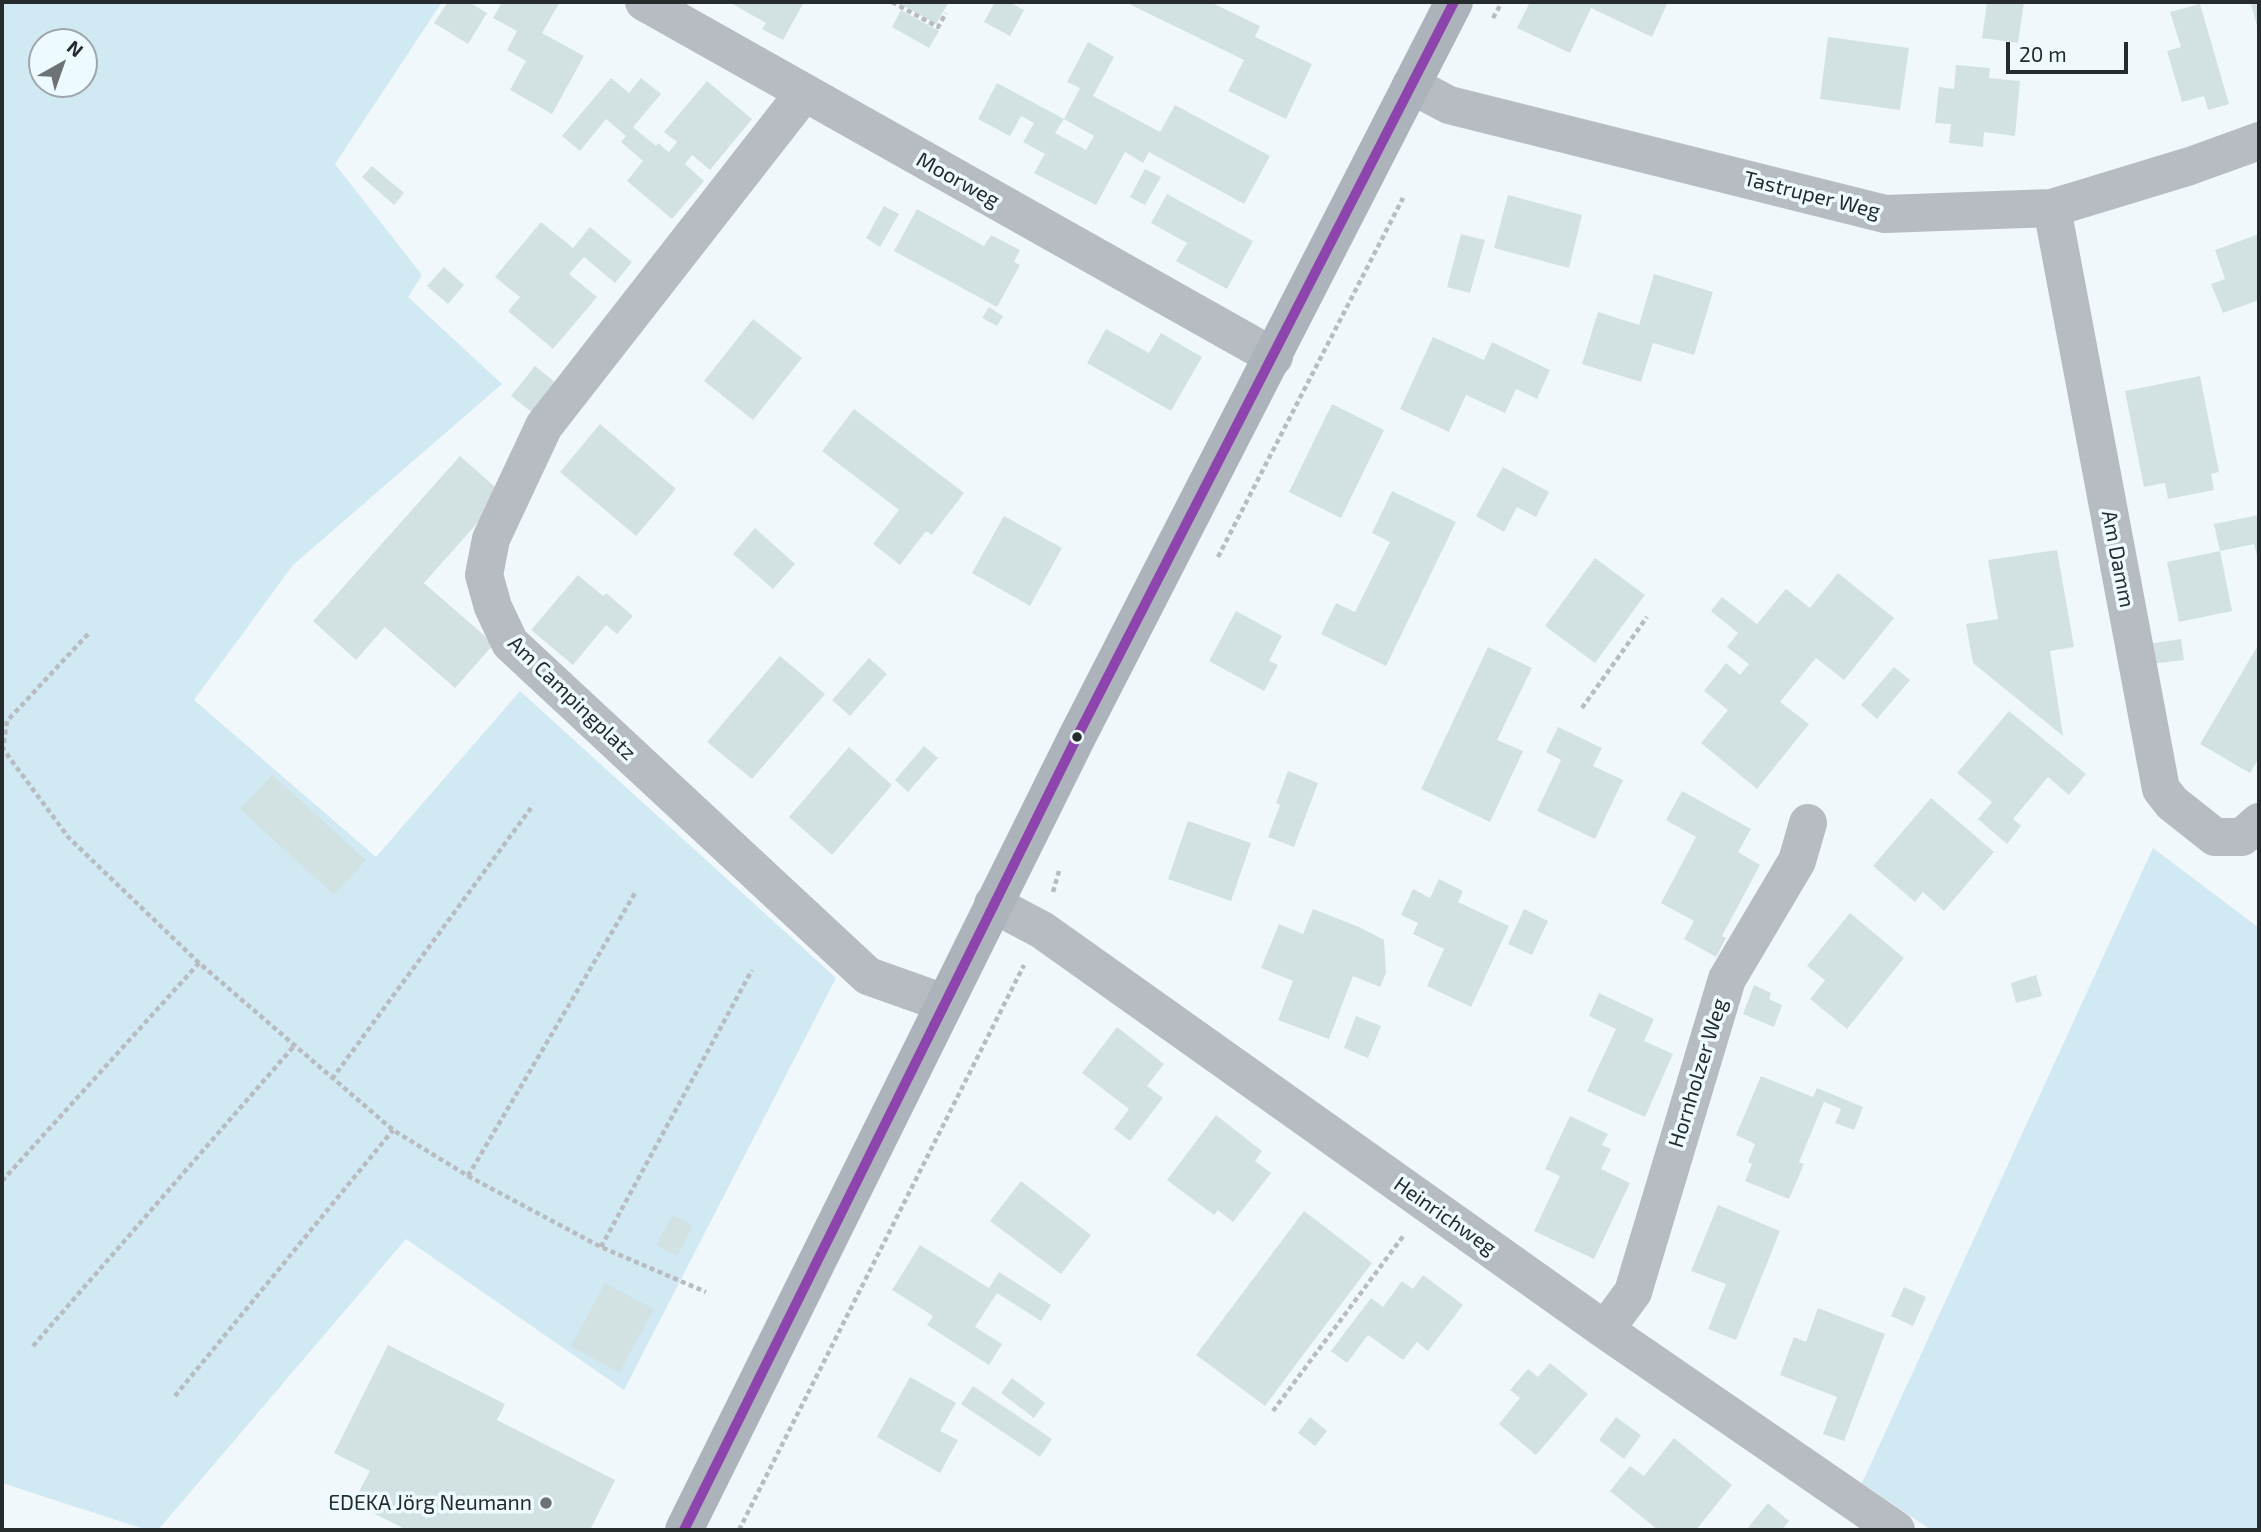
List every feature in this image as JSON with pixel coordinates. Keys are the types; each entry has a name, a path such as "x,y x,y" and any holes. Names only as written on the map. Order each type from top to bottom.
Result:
{"main road":[{"path":"684,1530 1078,735 1454,2"}],"street":[{"name":"Moorweg","path":"644,2 1274,357"},
{"name":"Tastruper Weg","path":"1411,85 1449,105 1885,214 2052,208 2190,166 2259,141"},
{"name":"Am Campingplatz","path":"804,93 544,426 492,539 485,575 493,607 510,643 868,976 944,1003"},
{"name":"Am Damm","path":"2052,208 2161,789 2172,803 2215,837 2242,837 2259,822"},
{"name":"Hornholzer Weg","path":"1605,1330 1633,1292 1727,979 1797,861 1808,822"},
{"name":"Heinrichweg","path":"993,904 1042,930 1605,1330 1896,1530"}],"path":[{"path":"892,2 938,27 946,13"},
{"path":"1217,560 1406,191"},
{"path":"1582,708 1647,617"},
{"path":"88,634 7,721 3,749 69,838 199,963 393,1130 468,1176 601,1247 706,1292"},
{"path":"332,1079 531,808"},
{"path":"739,1530 1042,930 1060,866"},
{"path":"468,1176 635,892"},
{"path":"2,1181 199,963"},
{"path":"601,1247 752,970"},
{"path":"33,1346 294,1046"},
{"path":"175,1396 393,1130"},
{"path":"1273,1411 1394,1248"}],"shaded area":[{"path":"2,2 442,2 335,164 422,275 408,297 502,384 293,565 194,700 376,857 520,691 836,978 624,1390 406,1239 158,1530 147,1530 2,1483"},
{"path":"2153,848 2259,928 2259,1530 1931,1530 1862,1483"}],"building":[{"path":"448,2 469,2 487,13 468,44 434,23"},
{"path":"502,2 560,2 542,33 584,56 552,114 510,90 526,61 507,50 517,31 493,18"},
{"path":"729,2 804,2 783,40 762,29 766,23"},
{"path":"897,2 949,2 936,24"},
{"path":"995,2 1009,2 1024,10 1010,36 984,22"},
{"path":"1125,2 1210,2 1260,26 1255,37 1312,64 1286,119 1228,91 1244,60"},
{"path":"1530,2 1668,2 1652,37 1591,8 1570,53 1517,28"},
{"path":"1987,2 2024,2 2018,43 1982,38"},
{"path":"2259,2 2258,29 2251,4"},
{"path":"2200,4 2229,104 2208,110 2204,96 2182,102 2167,51 2181,47 2170,12"},
{"path":"901,10 939,31 929,48 892,27"},
{"path":"1828,37 1909,48 1900,110 1820,99"},
{"path":"1088,42 1114,57 1093,96 1160,132 1175,105 1270,156 1244,204 1149,152 1143,163 1125,152 1096,205 1034,173 1045,154 1023,142 1034,123 1021,116 1010,136 978,119 997,83 1064,119 1080,88 1067,82","holes":["1064,119 1094,136 1086,150 1055,133"]},
{"path":"1956,65 1990,68 1989,78 2020,81 2015,136 1984,132 1983,147 1949,143 1951,124 1935,123 1939,87 1954,89"},
{"path":"611,78 629,93 641,78 661,94 633,127 656,146 658,143 669,152 677,142 664,132 707,81 752,119 710,170 692,155 685,164 704,181 672,219 627,181 643,161 621,142 626,136 606,119 580,151 562,136"},
{"path":"372,166 404,193 394,205 362,177"},
{"path":"1145,169 1161,177 1145,205 1130,197"},
{"path":"1167,194 1253,241 1227,289 1176,261 1187,243 1151,223"},
{"path":"1508,195 1582,215 1569,268 1494,248"},
{"path":"884,206 899,214 880,247 866,238"},
{"path":"917,209 984,246 991,235 1020,250 1014,262 1020,265 997,307 894,251"},
{"path":"541,222 573,248 590,227 632,262 615,283 584,257 569,274 597,297 553,349 508,311 520,297 495,277"},
{"path":"1461,234 1485,240 1470,293 1447,287"},
{"path":"2259,234 2259,300 2223,313 2211,284 2225,279 2215,250"},
{"path":"444,267 464,285 448,304 427,286"},
{"path":"1654,274 1713,292 1694,355 1653,343 1641,382 1582,364 1598,312 1639,325"},
{"path":"989,307 1003,316 997,326 982,318"},
{"path":"753,319 802,358 753,420 704,381"},
{"path":"1106,329 1149,353 1161,333 1202,357 1171,411 1087,363"},
{"path":"1433,337 1484,360 1492,342 1550,370 1537,399 1516,389 1505,413 1466,395 1449,432 1400,409"},
{"path":"535,366 556,383 533,413 511,396"},
{"path":"2200,376 2219,472 2211,474 2214,490 2168,499 2165,483 2144,487 2125,391"},
{"path":"1332,404 1384,430 1341,518 1289,492"},
{"path":"854,409 964,493 932,535 926,531 900,565 873,544 899,510 822,451"},
{"path":"600,424 676,489 636,536 560,472"},
{"path":"460,456 503,494 424,583 494,644 455,688 385,627 356,660 313,621"},
{"path":"1503,467 1549,492 1536,517 1517,507 1504,532 1476,516"},
{"path":"1392,491 1456,522 1386,666 1321,634 1336,603 1355,612 1390,542 1372,533"},
{"path":"2259,515 2259,564 2254,544 2220,551 2214,524"},
{"path":"1004,516 1062,548 1030,606 972,573"},
{"path":"755,528 795,564 773,589 733,554"},
{"path":"2057,550 2074,647 2050,651 2063,736 1973,663 1966,624 1998,619 1988,560"},
{"path":"2220,551 2232,611 2179,622 2167,562"},
{"path":"1595,558 1645,595 1595,663 1545,626"},
{"path":"1838,573 1894,618 1844,680 1816,658 1780,702 1809,724 1757,789 1701,743 1728,710 1704,691 1726,663 1740,675 1749,664 1727,647 1738,633 1711,611 1722,597 1757,624 1786,589 1810,608"},
{"path":"578,575 603,596 606,593 633,616 617,634 606,625 573,665 531,630"},
{"path":"1236,611 1282,636 1269,661 1278,665 1264,691 1209,661"},
{"path":"2181,639 2184,660 2151,664 2148,644"},
{"path":"1488,647 1532,668 1497,740 1523,751 1490,822 1421,789"},
{"path":"2257,647 2259,758 2250,773 2200,744"},
{"path":"780,656 825,694 752,779 707,742"},
{"path":"869,658 887,674 850,716 832,700"},
{"path":"1894,667 1910,680 1877,719 1861,705"},
{"path":"2009,711 2086,774 2069,795 2048,777 2013,819 2021,826 2007,844 1978,819 1992,802 1957,773"},
{"path":"1558,727 1602,748 1593,766 1623,780 1595,839 1537,811 1561,760 1546,752"},
{"path":"924,746 938,758 908,792 895,780"},
{"path":"849,747 892,785 832,855 789,817"},
{"path":"1288,771 1318,783 1294,847 1268,837 1280,805 1276,803"},
{"path":"272,775 366,860 334,895 240,809"},
{"path":"1682,791 1751,829 1738,852 1760,865 1722,936 1726,938 1716,957 1684,939 1694,921 1661,903 1696,837 1666,820"},
{"path":"1931,798 1994,852 1944,911 1923,892 1915,902 1873,866"},
{"path":"1188,821 1251,843 1231,901 1168,879"},
{"path":"1439,879 1463,891 1458,902 1509,926 1471,1007 1427,986 1444,949 1413,934 1418,923 1401,915 1413,889 1430,898"},
{"path":"1313,909 1384,940 1386,973 1380,987 1353,976 1329,1039 1278,1020 1293,981 1261,968 1279,924 1303,934"},
{"path":"1524,909 1548,921 1532,955 1508,944"},
{"path":"1850,913 1904,958 1847,1029 1810,999 1825,980 1807,966"},
{"path":"2036,975 2042,996 2016,1003 2011,983"},
{"path":"1754,985 1771,993 1769,999 1782,1005 1774,1027 1743,1014"},
{"path":"1599,993 1654,1019 1644,1041 1673,1054 1645,1117 1587,1091 1616,1029 1589,1016"},
{"path":"1356,1016 1381,1026 1368,1058 1344,1048"},
{"path":"1117,1027 1164,1064 1147,1086 1163,1098 1130,1141 1114,1129 1129,1109 1082,1073"},
{"path":"1761,1076 1813,1097 1817,1088 1863,1107 1854,1130 1835,1123 1841,1109 1824,1102 1799,1162 1804,1164 1789,1199 1745,1181 1752,1164 1748,1162 1755,1144 1736,1135"},
{"path":"1216,1115 1262,1151 1255,1161 1271,1173 1233,1222 1218,1210 1214,1215 1167,1180"},
{"path":"1570,1116 1608,1134 1602,1145 1611,1149 1601,1169 1630,1183 1594,1259 1534,1231 1560,1176 1545,1169"},
{"path":"1021,1181 1091,1235 1061,1274 990,1221"},
{"path":"1718,1205 1780,1231 1736,1340 1708,1329 1726,1284 1691,1271"},
{"path":"1304,1211 1372,1263 1265,1406 1196,1355"},
{"path":"673,1215 693,1226 677,1256 656,1245"},
{"path":"920,1245 989,1288 999,1272 1051,1305 1041,1321 997,1293 975,1327 1002,1344 989,1365 927,1325 933,1316 892,1290"},
{"path":"1423,1275 1463,1305 1428,1351 1417,1342 1403,1360 1368,1335 1347,1363 1331,1351 1371,1298 1383,1307 1402,1281 1413,1289"},
{"path":"605,1283 654,1309 619,1373 571,1346"},
{"path":"1904,1287 1926,1297 1913,1326 1891,1316"},
{"path":"1818,1308 1885,1334 1844,1441 1823,1434 1837,1397 1780,1375 1794,1337 1806,1342"},
{"path":"388,1345 505,1404 497,1420 615,1480 590,1530 407,1530 353,1503 370,1471 334,1453"},
{"path":"1550,1363 1588,1394 1536,1455 1499,1424 1520,1398 1510,1390 1528,1369 1538,1377"},
{"path":"910,1377 956,1403 940,1431 958,1440 940,1473 877,1437"},
{"path":"1012,1378 1045,1403 1034,1418 1001,1393"},
{"path":"973,1386 1052,1439 1040,1457 961,1404"},
{"path":"1310,1417 1327,1431 1315,1446 1298,1433"},
{"path":"1616,1417 1641,1435 1624,1459 1599,1440"},
{"path":"1674,1438 1732,1485 1696,1530 1658,1530 1610,1491 1630,1466 1644,1476"},
{"path":"1768,1503 1789,1521 1782,1530 1746,1530"}],"transit line":[{"path":"684,1530 1078,735 1454,2"}],"place":[{"name":"EDEKA Jörg Neumann","path":"546,1503"}]}
